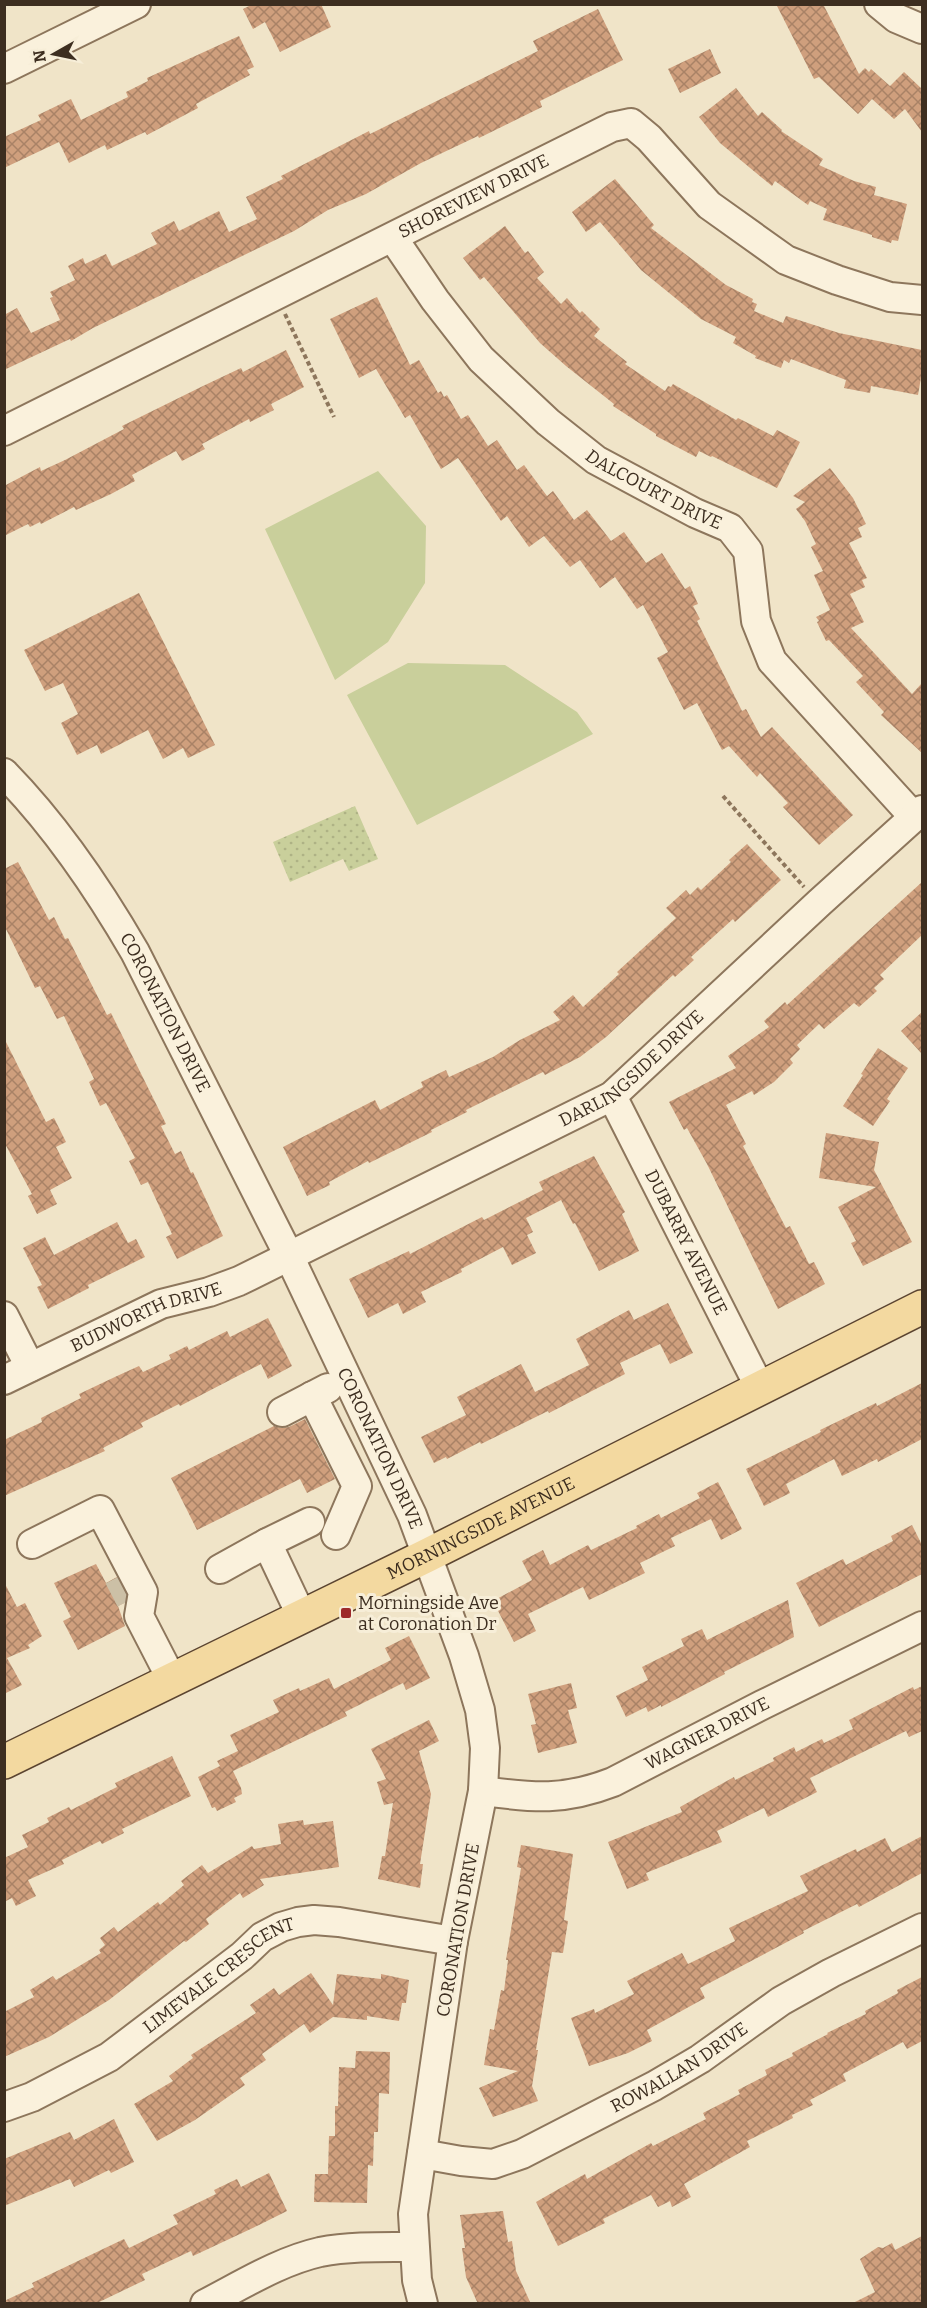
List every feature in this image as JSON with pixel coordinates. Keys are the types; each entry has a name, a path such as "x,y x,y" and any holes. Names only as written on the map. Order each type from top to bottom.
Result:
{"main road":[{"name":"MORNINGSIDE AVENUE","path":"4,1762 426,1556 922,1307"}],"street":[{"path":"4,69 136,4"},
{"path":"879,4 896,18 922,29"},
{"name":"SHOREVIEW DRIVE","path":"4,431 612,127 632,123 649,138 709,205 786,260 890,297 922,300"},
{"name":"DALCOURT DRIVE","path":"393,238 435,300 482,359 548,422 596,460 694,513 730,528 748,551 756,621 772,661 918,814"},
{"name":"CORONATION DRIVE","path":"4,773 65,844 112,911 135,952 290,1258 412,1515 464,1656 480,1710 485,1748 483,1791 453,1941 413,2214 417,2280 423,2304"},
{"name":"DARLINGSIDE DRIVE","path":"290,1258 612,1095 918,814"},
{"name":"DUBARRY AVENUE","path":"612,1095 760,1388"},
{"name":"BUDWORTH DRIVE","path":"4,1380 161,1304 210,1292 290,1258"},
{"path":"4,1316 30,1367"},
{"path":"282,1412 346,1378"},
{"path":"312,1396 357,1486"},
{"path":"336,1535 357,1486 388,1467"},
{"path":"32,1544 100,1509 143,1592 129,1598"},
{"path":"220,1569 310,1522"},
{"path":"267,1543 302,1617"},
{"path":"118,1544 129,1598 172,1680"},
{"name":"WAGNER DRIVE","path":"483,1791 549,1798 591,1791 922,1626"},
{"name":"LIMEVALE CRESCENT","path":"4,2107 32,2097 109,2056 233,1963 262,1937 281,1927 314,1920 339,1922 453,1941"},
{"name":"ROWALLAN DRIVE","path":"422,2154 493,2164 522,2154 654,2086 700,2059 781,2001 831,1973 922,1928"},
{"path":"205,2304 277,2267 320,2252 341,2249 414,2247"}],"path":[{"path":"276,295 334,417"},
{"path":"723,796 819,903"}],"green space":[{"path":"378,471 426,526 425,583 388,642 335,680 265,529"},
{"path":"408,663 505,665 577,712 593,734 417,825 347,695"},
{"path":"355,806 378,859 349,871 343,859 290,882 273,842"}],"building":[{"path":"253,4 321,4 331,27 280,52 265,22 253,29 243,9"},
{"path":"776,4 823,4 859,74 865,68 869,72 871,69 890,86 904,72 922,89 922,132 905,109 894,119 872,99 858,114 819,77 814,79"},
{"path":"598,9 623,60 540,101 542,107 421,163 366,194 328,210 294,231 93,328 71,341 70,339 4,370 4,315 17,308 31,333 60,320 50,298 53,297 50,292 75,280 68,266 83,258 85,264 106,254 112,266 157,244 151,233 174,221 179,231 219,211 229,232 257,219 246,197 283,179 281,176 369,131 370,134 538,51 533,41"},
{"path":"239,36 254,67 247,70 250,75 196,104 198,108 147,135 145,132 107,150 105,145 69,163 59,142 4,168 4,137 41,120 38,115 71,99 81,120 128,97 126,92 148,81 147,78"},
{"path":"710,49 721,73 680,93 668,69"},
{"path":"736,88 758,116 762,112 781,131 823,159 819,165 854,181 876,187 874,195 907,204 898,241 892,240 891,243 823,220 827,209 810,201 808,205 775,181 772,186 720,143 699,117"},
{"path":"615,179 654,225 651,228 726,285 753,299 752,302 757,304 754,311 783,323 786,316 839,333 922,350 922,372 918,395 871,386 870,393 844,388 846,380 791,359 789,363 784,360 781,368 755,358 756,356 733,343 736,337 701,319 641,270 600,222 586,232 572,212"},
{"path":"505,226 525,253 528,251 544,272 537,278 561,304 567,298 580,313 582,311 600,329 594,336 627,362 625,364 665,391 673,384 736,420 738,418 773,436 777,430 800,442 777,488 712,456 699,451 696,457 656,436 613,406 614,404 540,343 484,277 480,280 463,258"},
{"path":"377,297 410,365 419,360 438,393 441,391 444,397 447,395 461,419 468,415 488,446 497,440 517,470 524,465 547,496 553,491 574,520 587,510 611,541 624,532 646,563 662,553 685,589 690,586 698,604 693,606 700,619 697,621 742,711 746,709 761,737 772,727 853,815 819,845 783,807 788,803 760,773 757,777 729,746 722,750 697,703 684,710 657,658 668,652 643,605 637,609 615,577 600,588 580,560 570,567 544,536 529,547 507,516 501,521 458,458 441,469 410,415 405,418 376,369 359,378 330,319"},
{"path":"286,350 304,387 271,404 274,410 250,422 249,419 202,444 205,449 182,461 176,451 132,475 135,481 111,494 76,510 74,507 41,524 40,522 30,527 28,524 4,536 4,486 40,467 41,471 65,460 124,429 122,426 203,386 241,368 243,372"},
{"path":"830,468 853,498 866,524 858,528 862,537 849,543 867,578 862,580 865,587 850,594 864,622 851,628 912,694 922,683 922,753 881,715 884,712 856,682 863,676 829,640 826,641 817,622 819,621 816,617 830,610 814,575 823,571 811,547 816,544 805,521 796,509 805,502 793,496"},
{"path":"139,593 215,745 188,758 183,748 163,759 148,730 101,754 97,745 77,755 61,723 78,714 63,683 45,691 24,650"},
{"path":"747,844 781,880 735,922 733,919 691,957 694,960 675,977 673,975 606,1037 580,1057 545,1075 543,1072 466,1110 467,1112 431,1130 432,1132 369,1163 368,1161 329,1182 330,1185 307,1196 283,1147 375,1100 380,1110 423,1087 421,1082 446,1070 449,1077 493,1057 520,1040 560,1020 553,1012 573,995 583,1007 676,918 666,908 686,890 690,895 698,887 701,890"},
{"path":"18,862 49,920 54,917 65,939 68,938 107,1015 111,1013 166,1124 161,1126 175,1154 181,1151 223,1236 177,1259 166,1237 172,1234 148,1182 141,1185 129,1161 135,1158 106,1103 100,1106 89,1082 94,1079 64,1016 57,1019 40,986 35,988 4,925 4,869"},
{"path":"922,882 922,935 880,975 884,979 874,988 877,991 859,1007 854,1003 824,1029 819,1024 797,1045 800,1049 790,1059 793,1063 774,1082 754,1095 752,1091 726,1105 746,1144 743,1146 786,1228 790,1226 809,1264 814,1262 825,1284 778,1309 707,1164 687,1128 684,1130 669,1102 736,1068 728,1056 769,1027 764,1021 785,1002 787,1005"},
{"path":"922,1012 922,1054 901,1031"},
{"path":"4,1038 46,1122 54,1118 66,1142 56,1147 72,1178 50,1190 57,1204 37,1214 28,1196 32,1194 4,1142"},
{"path":"878,1048 908,1068 887,1099 890,1101 873,1126 843,1106"},
{"path":"826,1133 879,1142 874,1170 912,1242 863,1266 851,1243 856,1241 838,1207 876,1187 819,1178"},
{"path":"594,1156 625,1212 622,1214 639,1251 599,1271 561,1200 526,1218 533,1232 527,1235 536,1253 512,1265 503,1247 461,1269 462,1272 421,1292 426,1302 403,1314 398,1303 368,1318 349,1279 409,1251 410,1254 482,1217 484,1220 543,1190 539,1182"},
{"path":"117,1222 128,1243 136,1239 145,1257 88,1285 89,1288 48,1309 37,1287 42,1285 23,1248 45,1237 54,1255"},
{"path":"668,1303 693,1353 670,1364 660,1344 620,1363 625,1374 549,1413 548,1411 481,1444 480,1442 434,1463 421,1437 466,1415 457,1397 521,1364 535,1392 589,1365 576,1339 629,1310 634,1320"},
{"path":"268,1318 292,1366 268,1379 261,1364 180,1406 179,1404 141,1423 143,1427 103,1448 105,1451 4,1496 4,1440 42,1422 41,1418 81,1398 79,1394 117,1376 139,1366 143,1372 171,1359 169,1355 187,1346 189,1350 227,1331 230,1337"},
{"path":"922,1383 922,1439 878,1462 877,1459 842,1476 834,1459 786,1484 790,1493 764,1506 746,1469 821,1432 820,1430 876,1403 877,1406"},
{"path":"305,1419 335,1479 307,1493 300,1479 197,1530 171,1478 274,1426 289,1427"},
{"path":"718,1482 742,1529 721,1540 711,1519 671,1538 675,1546 640,1563 645,1573 589,1600 583,1587 528,1614 536,1631 514,1642 493,1601 532,1580 522,1561 543,1550 550,1565 588,1545 591,1550 637,1528 636,1526 659,1514 661,1518 700,1498 697,1493"},
{"path":"912,1525 922,1545 922,1574 819,1627 796,1583 843,1559 846,1565 893,1541 891,1536"},
{"path":"96,1564 106,1583 117,1577 126,1595 124,1603 118,1606 125,1626 78,1650 63,1621 71,1617 54,1583"},
{"path":"4,1582 17,1607 25,1603 42,1636 28,1645 30,1648 7,1658 22,1685 4,1694"},
{"path":"788,1600 794,1637 661,1707 661,1705 648,1712 646,1707 626,1717 616,1696 648,1680 642,1667 684,1646 681,1639 702,1629 707,1640"},
{"path":"409,1636 430,1678 406,1690 403,1683 345,1712 347,1716 233,1771 242,1794 234,1798 236,1802 217,1811 215,1807 212,1808 198,1777 220,1766 217,1761 238,1751 230,1735 279,1712 273,1700 329,1678 334,1689 391,1660 385,1648"},
{"path":"571,1683 577,1708 568,1710 577,1743 538,1753 531,1725 536,1724 528,1694"},
{"path":"922,1686 922,1731 909,1737 906,1731 810,1778 817,1792 768,1817 764,1808 717,1831 722,1842 646,1873 649,1880 627,1889 608,1842 682,1812 680,1807 734,1777 735,1780 774,1761 773,1758 794,1747 796,1752 822,1739 824,1743 853,1729 849,1720 913,1687 914,1690"},
{"path":"429,1720 439,1741 419,1751 431,1794 420,1864 423,1864 420,1888 378,1879 382,1856 385,1856 393,1803 384,1805 377,1782 386,1779 371,1749"},
{"path":"172,1756 191,1796 122,1829 124,1833 102,1844 100,1841 62,1860 64,1864 28,1880 36,1896 16,1906 12,1898 4,1902 4,1858 28,1847 22,1835 49,1822 47,1818 69,1807 71,1810 117,1787 115,1783"},
{"path":"303,1820 304,1825 333,1821 339,1867 260,1879 264,1885 243,1898 240,1893 206,1919 209,1924 109,2000 49,2037 4,2057 4,2012 34,1997 30,1990 53,1976 56,1980 101,1953 99,1950 105,1945 100,1938 114,1927 118,1932 158,1902 160,1905 184,1885 181,1881 202,1865 208,1873 252,1846 254,1849 281,1844 278,1824"},
{"path":"922,1836 922,1873 859,1907 857,1904 803,1931 804,1933 700,1988 705,1998 647,2030 652,2041 628,2053 589,2066 571,2018 594,2009 595,2013 634,1994 627,1981 682,1953 688,1964 735,1941 729,1928 808,1891 800,1876 885,1838 892,1852"},
{"path":"521,1845 573,1854 564,1920 568,1921 563,1953 552,1952 532,2086 538,2101 493,2117 479,2088 518,2071 484,2065 490,2029 494,2030 501,1990 504,1991 508,1960 506,1960 521,1868 517,1867"},
{"path":"311,1973 333,2005 337,1974 381,1979 381,1974 409,1980 406,2003 402,2003 399,2021 367,2016 367,2020 333,2017 310,2033 304,2024 262,2054 266,2060 240,2078 245,2085 195,2120 157,2141 134,2104 173,2081 169,2076 193,2058 191,2055 256,2013 250,2005 274,1988 279,1995"},
{"path":"922,1977 922,2041 907,2049 903,2042 843,2074 846,2081 810,2100 813,2105 792,2115 793,2118 747,2141 750,2147 684,2184 691,2197 672,2207 670,2201 658,2207 651,2195 603,2219 605,2223 558,2246 536,2202 585,2174 587,2179 651,2143 653,2146 706,2119 703,2113 740,2094 738,2090 767,2075 765,2070 793,2056 792,2053 827,2033 866,2014 865,2011"},
{"path":"356,2051 390,2052 389,2094 379,2093 378,2132 374,2132 373,2166 368,2165 367,2203 314,2202 315,2174 328,2174 329,2136 335,2136 339,2067 355,2068"},
{"path":"114,2119 134,2162 111,2173 109,2170 74,2187 70,2179 4,2206 4,2159 70,2132 74,2140"},
{"path":"269,2173 287,2211 259,2225 193,2256 191,2251 142,2274 145,2280 95,2304 4,2304 4,2301 34,2287 32,2283 124,2239 129,2248 178,2224 173,2215 216,2194 214,2190 237,2179 241,2187"},
{"path":"503,2211 508,2242 512,2241 516,2271 531,2304 478,2304 466,2277 460,2215"},
{"path":"922,2236 922,2304 851,2304 875,2292 860,2259 878,2247 883,2248 892,2243 895,2250"}],"tunnel":[{"path":"118,1577 130,1600"}],"place":[{"name":"Morningside Ave at Coronation Dr","path":"346,1613"}]}
